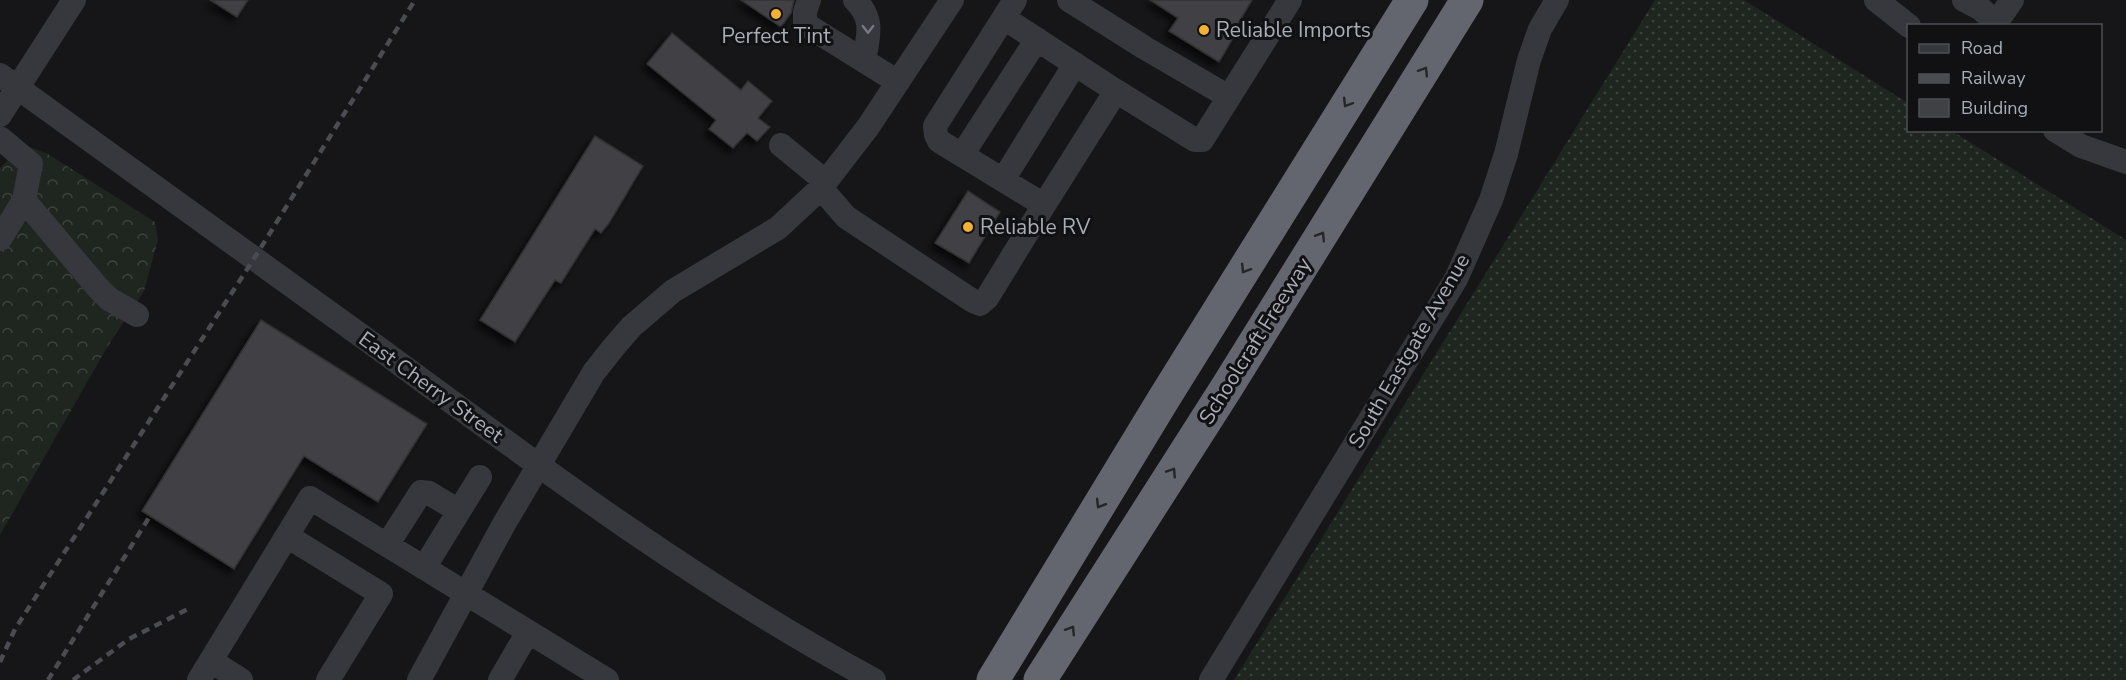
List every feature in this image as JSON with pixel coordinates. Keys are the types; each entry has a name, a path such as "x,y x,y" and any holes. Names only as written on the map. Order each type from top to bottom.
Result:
{"highway":[{"path":"993,680 1163,400 1412,0"},
{"name":"Schoolcraft Freeway","path":"1040,680 1227,387 1467,0"}],"street":[{"path":"809,0 805,12 805,24 898,82"},
{"path":"855,0 864,9 870,24 864,61"},
{"path":"1069,0 1228,97"},
{"path":"1044,205 939,141 934,126 1007,6 1037,39 1195,140 1202,140 1290,0"},
{"name":"South Eastgate Avenue","path":"1211,680 1456,279 1491,200 1506,153 1529,60 1540,28 1557,0"},
{"path":"1876,0 1907,24"},
{"path":"1964,0 1981,9 1995,24 2012,0"},
{"path":"0,115 9,81 68,2"},
{"path":"419,680 504,524 594,372 631,327 673,291 778,228 824,185 868,127 898,82 945,3"},
{"path":"962,155 1037,39"},
{"path":"1004,180 1075,64"},
{"name":"East Cherry Street","path":"9,81 539,466 662,552 820,651 874,680"},
{"path":"781,145 824,185 846,217 973,301 981,304 987,298 1116,91"},
{"path":"2058,132 2081,146 2126,162"},
{"path":"0,138 31,164 24,200 0,239"},
{"path":"24,200 86,276 104,294 137,315"},
{"path":"423,568 480,477"},
{"path":"387,545 421,492 429,493 459,511"},
{"path":"241,680 205,671 310,498 607,680"},
{"path":"287,536 381,594 328,680"},
{"path":"503,679 528,632"}],"green space":[{"path":"1655,0 1744,0 1907,102 1907,132 1954,132 2126,240 2126,680 1234,680"},
{"path":"30,147 48,154 155,222 158,240 144,291 106,349 0,535 0,168 15,153"}],"building":[{"path":"210,0 248,0 237,17"},
{"name":"Perfect Tint","path":"741,0 794,0 791,13 781,27"},
{"name":"Reliable Imports","path":"1150,0 1252,0 1219,62 1169,31 1178,18"},
{"path":"672,33 741,90 748,81 772,101 758,118 770,127 757,141 747,133 733,148 709,129 716,120 647,64"},
{"path":"595,136 643,166 609,223 601,233 595,229 561,283 555,280 515,342 480,320"},
{"name":"Reliable RV","path":"968,191 1000,212 969,263 935,243"},
{"path":"261,320 427,424 378,502 304,456 234,569 142,511"}],"railway":[{"path":"0,662 15,629 255,257 415,0"},
{"path":"48,680 150,516"},
{"path":"73,680 129,639 190,608"}],"place":[{"name":"Perfect Tint","path":"776,14"},
{"name":"Reliable Imports","path":"1204,30"},
{"name":"Reliable RV","path":"968,227"}]}
